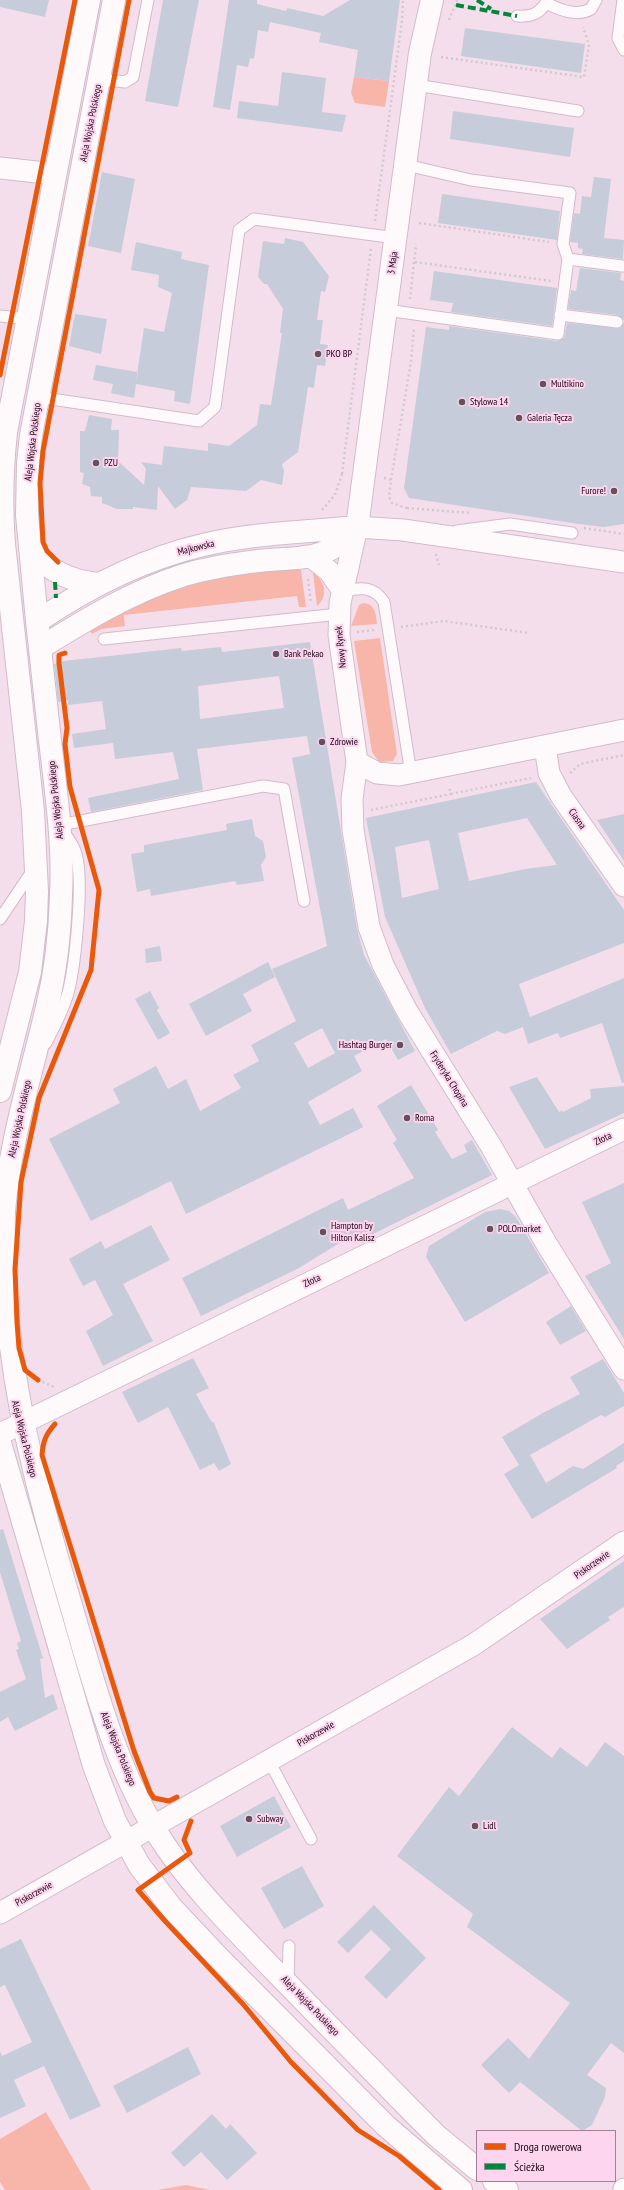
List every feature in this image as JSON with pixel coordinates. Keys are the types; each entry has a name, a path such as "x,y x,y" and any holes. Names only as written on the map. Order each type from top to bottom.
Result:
{"main road":[{"path":"0,1091 2,1062 23,1002 34,946 37,865 9,668 1,461 89,0"},
{"name":"Aleja Wojska Polskiego","path":"114,0 38,397 28,463 27,515 60,825 62,891 58,949 47,1007 27,1083 15,1135 8,1175 2,1251 5,1339 19,1425 102,1707 128,1777 153,1827 205,1898 437,2136 476,2168"},
{"name":"3 Maja","path":"358,527 386,310 407,238 406,164 425,87 424,32 432,0"},
{"path":"9,668 110,605 158,584 207,569 231,564 309,565 337,546 358,527"},
{"name":"Majkowska","path":"7,641 99,584 152,561 203,545 254,537 358,527"},
{"path":"30,546 42,562 59,574 85,582 99,584"},
{"path":"0,1443 94,1766 115,1821 139,1865 167,1902 218,1957 386,2126 461,2190"},
{"path":"495,2182 507,2190"}],"street":[{"path":"0,168 56,174"},
{"path":"358,527 386,528 624,562"},
{"name":"Nowy Rynek","path":"358,527 339,614 340,649 358,762"},
{"path":"309,565 329,571 343,591"},
{"path":"358,762 377,773 387,775 411,774 624,730"},
{"name":"Ciasna","path":"545,746 550,773 561,796 624,886"},
{"name":"Fryderyka Chopina","path":"358,762 352,799 353,830 365,908 376,946 407,1011 513,1183 546,1243 624,1369"},
{"name":"Złota","path":"0,1434 624,1129"},
{"name":"Piskorzewie","path":"0,1913 126,1843 473,1645 624,1542"}],"lane":[{"path":"99,79 125,82 133,77 148,0"},
{"path":"517,16 533,16 540,12 547,2 563,10 578,13 591,9 596,0"},
{"path":"623,0 618,38 624,50"},
{"path":"425,87 578,111"},
{"path":"386,310 558,334 565,283 568,259 563,244 570,193 471,180 406,164"},
{"path":"38,397 199,421 215,408 239,230 254,219 407,238"},
{"path":"568,259 622,266"},
{"path":"560,315 617,322"},
{"path":"0,316 28,319"},
{"path":"434,535 510,524 572,533"},
{"path":"343,591 365,588 379,595 384,602 411,774"},
{"path":"104,639 339,614"},
{"path":"60,825 263,786 284,789 304,901"},
{"path":"0,919 37,865"},
{"path":"269,1761 311,1839"},
{"path":"288,1984 289,1946"}],"path":[{"path":"448,25 457,0"},
{"path":"441,56 584,77 589,45 578,13"},
{"path":"425,87 441,56 442,50"},
{"path":"418,231 419,215"},
{"path":"419,223 563,244"},
{"path":"406,512 407,508 397,506 392,503 389,497 411,362 415,314 410,299 415,262 407,238"},
{"path":"415,262 565,283"},
{"path":"316,514 329,504 339,486 342,474 347,474"},
{"path":"384,478 391,480"},
{"path":"309,565 311,606"},
{"path":"398,627 444,620 529,633"},
{"path":"353,633 378,630"},
{"path":"568,778 575,766 624,755"},
{"path":"368,811 536,778"},
{"path":"449,787 451,794"}],"shaded area":[{"path":"354,77 389,81 385,107 355,103 351,93"},
{"path":"295,569 301,570 306,607 299,607 297,596 124,615 125,626 101,629 92,634 89,630 146,599 182,586 237,574"},
{"path":"313,573 323,584 324,588 323,598 317,606"},
{"path":"363,603 370,605 374,610 377,624 351,626 359,605"},
{"path":"380,638 397,754 393,761 379,762 372,752 354,641"},
{"path":"46,2112 91,2190 5,2190 0,2182 0,2139"},
{"path":"186,2185 210,2190 158,2190"}],"building":[{"path":"0,0 49,0 45,17 0,7"},
{"path":"163,0 199,0 178,107 145,101"},
{"path":"229,0 257,0 257,4 286,11 287,8 323,16 350,0 400,0 389,81 354,77 358,50 319,42 321,33 270,22 268,32 258,30 254,59 250,58 248,67 237,65 230,110 213,107"},
{"path":"465,28 585,44 581,73 461,56"},
{"path":"282,72 326,78 322,112 346,115 342,132 237,118 239,101 278,106"},
{"path":"453,111 574,128 570,157 450,139"},
{"path":"102,172 135,179 121,253 88,246"},
{"path":"594,177 611,179 604,238 624,240 623,259 582,254 583,249 578,248 578,243 570,242 574,213 580,214 582,196 591,197"},
{"path":"442,194 560,211 557,240 438,223"},
{"path":"285,238 303,242 329,276 325,292 321,291 317,320 323,320 320,344 328,345 325,366 317,365 314,388 308,387 298,452 282,464 284,471 282,485 261,480 246,491 191,487 187,500 175,509 158,486 157,510 133,507 133,509 117,509 102,503 102,497 91,496 90,487 82,484 84,473 80,472 80,431 85,431 89,415 112,419 111,430 119,430 118,461 144,485 146,469 141,462 162,465 164,446 208,451 208,443 229,446 257,425 260,404 271,405 282,333 280,333 283,309 267,284 264,284 258,277 263,241 284,244"},
{"path":"136,242 182,252 181,259 209,265 190,404 174,401 175,391 136,384 134,398 111,393 113,384 93,380 96,365 137,372 144,328 164,332 172,293 158,287 159,275 131,270"},
{"path":"580,268 621,273 620,280 624,281 624,320 618,315 568,309 571,290 576,291"},
{"path":"434,271 557,288 552,326 451,312 453,303 430,300"},
{"path":"75,314 107,319 101,354 69,346"},
{"name":"Galeria Tęcza","path":"567,323 620,328 624,323 624,524 603,527 409,498 404,488 426,327 449,330 449,326 557,341 564,338"},
{"path":"310,642 357,929 364,955 415,1051 398,1060 386,1039 354,1056 362,1071 308,1102 320,1125 353,1108 363,1127 186,1214 171,1181 91,1221 49,1139 120,1103 113,1089 156,1066 168,1089 186,1079 200,1111 241,1088 233,1075 259,1061 251,1045 296,1021 272,969 327,946 292,758 310,754 307,736 197,749 203,790 91,812 88,798 179,779 173,752 115,759 113,743 74,748 72,734 106,729 102,701 68,705 68,700 58,702 54,664 64,661 181,648 182,651 221,647 222,652","holes":["279,676 284,708 200,719 198,686","322,1028 335,1053 308,1068 294,1043"]},
{"path":"536,782 624,910 624,943 519,984 530,1017 624,978 624,1083 622,1083 602,1023 560,1038 558,1033 528,1044 523,1027 505,1034 497,1031 451,1054 425,1008 385,917 366,818","holes":["527,818 557,865 525,869 469,881 458,833","429,840 439,889 402,898 395,847"]},
{"path":"624,814 624,861 597,820"},
{"path":"252,819 255,836 263,841 266,857 261,865 264,881 237,885 235,881 151,896 150,889 137,892 131,854 144,852 144,845 227,830 226,824"},
{"path":"160,946 162,961 146,963 145,949"},
{"path":"268,962 275,977 243,994 252,1011 206,1036 189,1004"},
{"path":"150,991 159,1008 157,1010 170,1033 158,1040 135,999"},
{"path":"537,1077 559,1112 562,1110 563,1112 591,1098 590,1089 624,1086 624,1113 545,1149 509,1087"},
{"name":"Hampton by Hilton Kalisz","path":"411,1085 438,1130 435,1132 452,1159 467,1152 464,1145 472,1140 492,1175 361,1240 359,1237 346,1239 299,1268 201,1316 182,1278 343,1198 348,1210 414,1178 393,1143 397,1140 377,1106"},
{"path":"624,1183 624,1339 585,1276 611,1263 582,1202"},
{"path":"500,1209 509,1211 516,1217 549,1273 465,1322 426,1257 429,1246 485,1212"},
{"path":"151,1225 170,1260 123,1284 153,1341 103,1366 86,1331 113,1315 95,1280 83,1286 69,1259 101,1241 105,1249"},
{"path":"571,1306 586,1331 560,1345 546,1322"},
{"path":"193,1358 209,1388 196,1394 211,1421 214,1423 231,1464 219,1471 214,1463 200,1470 168,1407 138,1423 122,1392"},
{"path":"603,1359 624,1393 624,1406 605,1417 601,1415 530,1455 546,1483 573,1466 583,1469 624,1443 624,1461 616,1466 617,1468 532,1519 504,1474 519,1465 502,1437 541,1414 580,1394 570,1377"},
{"path":"3,1529 43,1658 40,1659 45,1698 53,1694 58,1709 15,1731 8,1717 0,1722 0,1692 26,1679 16,1650 19,1649 17,1643 21,1641 0,1572 0,1530"},
{"path":"624,1561 624,1607 608,1617 610,1620 567,1649 540,1619"},
{"path":"512,1727 552,1758 560,1747 587,1767 605,1742 624,1756 624,2053 611,2043 587,2075 606,2088 605,2097 592,2125 584,2130 581,2130 520,2082 509,2093 481,2065 508,2038 529,2059 570,2003 467,1927 473,1914 397,1856 449,1787 459,1796"},
{"path":"274,1796 291,1827 237,1857 220,1826"},
{"path":"302,1866 324,1906 284,1929 261,1888"},
{"path":"374,1905 426,1958 386,1999 364,1977 391,1949 371,1930 348,1953 337,1942"},
{"path":"21,1939 101,2106 70,2120 44,2066 14,2080 26,2106 0,2118 0,2051 2,2056 32,2042 5,1985 0,1987 0,1949"},
{"path":"188,2047 201,2074 127,2113 113,2086"},
{"path":"212,2114 226,2129 230,2124 257,2153 227,2180 201,2152 184,2167 171,2153"}],"marked path":[{"path":"477,0 491,9"},
{"path":"456,5 517,16"},
{"path":"55,582 56,598"}],"cycle path":[{"path":"0,375 75,0"},
{"path":"58,562 47,551 43,542 40,483 43,451 129,0"},
{"path":"38,1380 25,1370 19,1348 15,1269 21,1182 39,1098 91,970 99,890 70,787 65,744 67,728 59,663 59,655 65,653"},
{"path":"55,1424 49,1431 46,1438 42,1455 134,1751 150,1792 154,1798 169,1801 177,1797"},
{"path":"191,1821 184,1840 190,1853 138,1890 243,2004 291,2062 358,2130 399,2156 439,2190"}],"place":[{"name":"PKO BP","path":"318,354"},
{"name":"Multikino","path":"543,384"},
{"name":"Stylowa 14","path":"462,402"},
{"name":"Galeria Tęcza","path":"519,418"},
{"name":"PZU","path":"96,463"},
{"name":"Furore!","path":"614,491"},
{"name":"Bank Pekao","path":"276,654"},
{"name":"Zdrowie","path":"322,742"},
{"name":"Hashtag Burger","path":"400,1045"},
{"name":"Roma","path":"407,1118"},
{"name":"POLOmarket","path":"490,1229"},
{"name":"Hampton by Hilton Kalisz","path":"323,1232"},
{"name":"Subway","path":"249,1819"},
{"name":"Lidl","path":"475,1826"}]}
